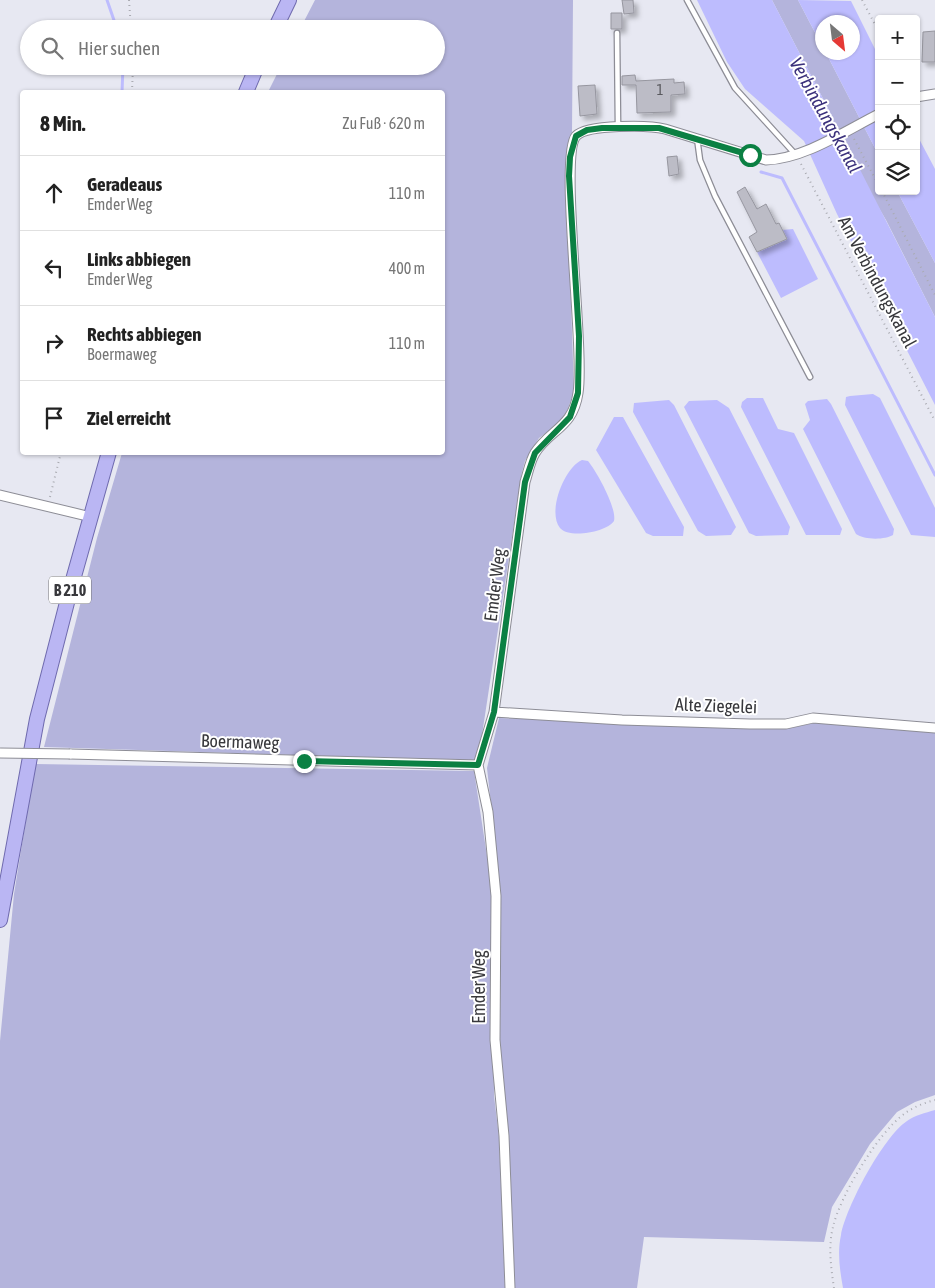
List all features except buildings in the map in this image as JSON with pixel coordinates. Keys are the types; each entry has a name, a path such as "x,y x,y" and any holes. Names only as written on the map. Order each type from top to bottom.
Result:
{"main road":[{"path":"279,20 289,0"},
{"path":"247,90 253,75"},
{"name":"B 210","path":"0,920 37,719 108,455"}],"street":[{"path":"920,96 935,94"},
{"name":"Emder Weg","path":"510,1288 504,1136 495,1040 496,896 488,812 478,765 494,712 525,482 535,453 570,417 578,393 579,336 570,157 574,140 581,133 602,128 659,128 766,160 779,160 800,154 875,116"},
{"path":"0,495 91,517"},
{"name":"Alte Ziegelei","path":"494,712 750,724 786,724 813,718 935,728"},
{"name":"Boermaweg","path":"0,753 478,765"}],"lane":[{"path":"687,0 735,88 800,154"},
{"path":"617,33 618,128"},
{"path":"697,138 700,160 715,196 810,377"}],"path":[{"path":"129,0 130,20"},
{"path":"862,0 875,24"},
{"path":"132,90 133,75"},
{"path":"848,129 875,179"},
{"name":"Am Verbindungskanal","path":"800,154 935,422"},
{"path":"884,195 935,295"},
{"path":"47,506 60,455"},
{"path":"834,1288 831,1242 838,1210 848,1190 859,1171 898,1119 922,1104 935,1100"}],"shaded area":[{"path":"315,0 573,0 572,132 566,154 574,392 567,411 556,426 539,438 525,461 522,472 478,761 44,747 97,538 121,455 445,455 445,90 269,90 276,75 445,75 445,20 305,20"},
{"path":"772,0 798,0 815,33 815,60 830,60 875,148 875,195 899,195 935,263 935,317 886,220 834,133 832,116"},
{"path":"499,718 785,729 814,723 935,731 935,1095 915,1102 897,1112 870,1144 832,1207 824,1242 644,1237 637,1288 514,1288 508,1134 503,1094 500,1039 501,896 487,768"},
{"path":"35,764 474,771 493,895 494,1096 499,1137 505,1288 0,1288 0,1041 14,894"}],"water":[{"name":"Verbindungskanal","path":"697,0 772,0 832,116 837,134 849,148 935,317 935,405 837,214 804,141 745,89 727,62"},
{"path":"798,0 851,1 858,15 815,15 815,33"},
{"path":"860,19 875,49 875,148 830,60 860,60"},
{"path":"920,141 935,169 935,263 899,195 920,195"},
{"path":"793,229 818,279 781,298 757,252 787,239 782,230"},
{"path":"873,394 880,398 935,508 935,537 911,535 845,405 846,397"},
{"path":"747,398 763,398 778,429 794,433 842,529 840,535 806,535 741,407 742,402"},
{"path":"827,399 894,529 893,535 889,537 874,539 856,534 803,429 810,420 805,404 808,401"},
{"path":"669,400 674,405 736,527 731,535 706,536 698,531 633,412 634,403"},
{"path":"717,400 729,408 790,527 788,535 756,536 749,533 684,407 689,401"},
{"path":"614,417 623,417 684,527 683,536 653,536 646,533 596,450"},
{"path":"582,460 588,461 601,481 612,508 614,521 610,525 596,531 579,534 560,528 556,521 555,512 559,491 564,481 575,465"},
{"path":"935,1110 935,1288 843,1288 839,1262 841,1235 844,1223 858,1191 877,1157 897,1129 913,1117"}],"waterway":[{"path":"107,0 114,20"},
{"path":"122,90 123,75"},
{"path":"761,172 782,178 935,475"}],"route":[{"path":"304,761 478,765 494,712 525,482 535,453 550,437 561,429 570,417 578,393 580,371 579,336 569,176 572,144 576,136 587,130 602,128 650,127 750,155"}]}
